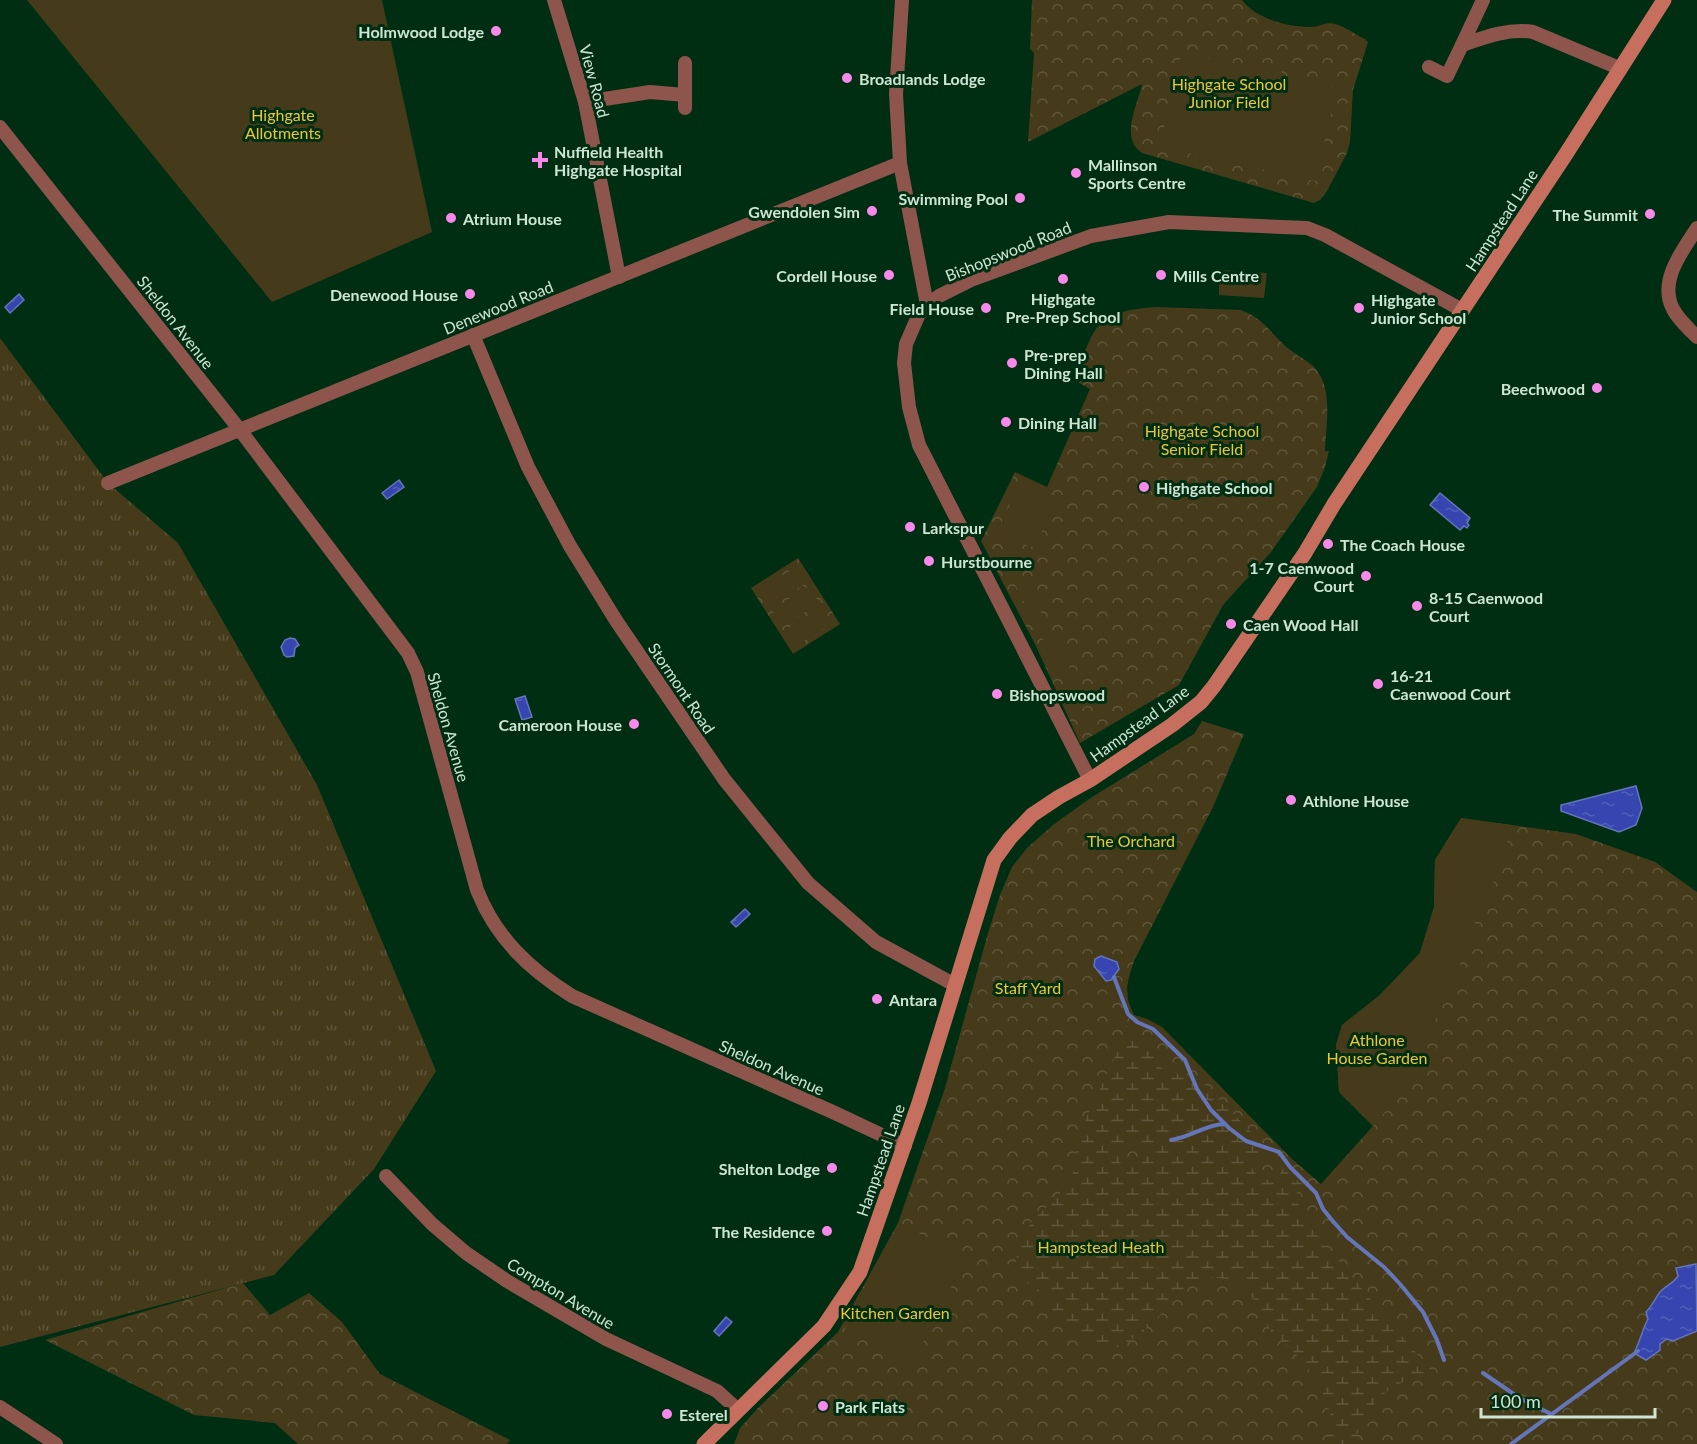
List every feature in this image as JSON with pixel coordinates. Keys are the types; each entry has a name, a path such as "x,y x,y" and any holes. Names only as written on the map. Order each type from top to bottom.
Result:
{"main road":[{"name":"Hampstead Lane","path":"704,1444 737,1409 762,1389 824,1326 860,1272 905,1146 994,860 1010,838 1032,815 1090,780 1172,725 1201,702 1305,553 1334,504 1566,153 1664,0"}],"street":[{"name":"View Road","path":"554,0 585,102 620,277"},
{"path":"902,0 896,94 900,163 927,305"},
{"path":"1429,67 1448,76 1483,0"},
{"path":"1462,45 1491,35 1524,30 1619,68"},
{"path":"585,102 650,92 685,101 685,63"},
{"name":"Sheldon Avenue","path":"0,127 240,430 408,653 417,672 477,890 486,912 509,945 547,981 572,996 905,1146"},
{"name":"Denewood Road","path":"108,483 900,163"},
{"name":"Bishopswood Road","path":"1090,780 919,445 909,407 904,363 906,344 912,326 927,305 971,280 1064,244 1143,225 1186,222 1314,230 1462,310"},
{"path":"1697,228 1673,269 1669,294 1672,308 1697,337"},
{"name":"Stormont Road","path":"474,334 528,467 570,546 617,622 724,779 807,882 876,942 955,985"},
{"name":"Compton Avenue","path":"386,1176 432,1224 466,1253 507,1281 606,1339 717,1390 737,1409"},
{"path":"0,1407 56,1444"}],"green space":[{"name":"Highgate Allotments","path":"27,0 382,0 432,232 272,302"},
{"name":"Highgate School Junior Field","path":"1032,0 1242,0 1255,12 1273,21 1302,27 1334,24 1365,39 1368,42 1353,90 1350,142 1347,153 1327,191 1320,200 1314,203 1142,153 1135,146 1131,130 1142,84 1028,142 1034,53 1030,49"},
{"path":"1189,51 1208,55 1207,58 1213,59 1214,56 1233,61 1232,64 1237,65 1238,62 1257,67 1257,70 1262,71 1263,68 1282,72 1282,75 1287,77 1288,74 1307,78 1306,81 1311,82 1312,79 1337,88 1315,181 1309,180 1308,183 1289,179 1290,175 1284,174 1283,178 1264,173 1265,170 1260,169 1259,172 1240,167 1240,164 1235,163 1234,166 1215,162 1215,158 1210,157 1209,160 1190,156 1191,153 1186,151 1184,155 1165,150 1166,147 1160,145 1182,52 1188,54"},
{"path":"1219,270 1267,273 1264,298 1219,295"},
{"name":"Highgate School Senior Field","path":"1156,307 1241,310 1260,320 1287,347 1320,374 1327,406 1325,451 1329,451 1317,487 1271,552 1223,605 1179,685 1080,743 1036,646 981,541 1015,472 1047,487 1090,389 1074,380 1087,347 1099,325 1119,313"},
{"path":"0,338 108,483 178,543 317,785 436,1071 374,1169 274,1275 0,1347"},
{"path":"1019,485 1055,501 1034,548 997,532"},
{"path":"1010,550 1088,705 1079,710 1000,555"},
{"path":"798,558 840,624 793,654 751,588"},
{"path":"796,567 806,583 769,606 759,590"},
{"path":"809,586 819,603 782,626 772,610"},
{"path":"822,607 832,623 795,646 785,630"},
{"name":"Hampstead Heath","path":"1202,721 1244,734 1213,807 1134,961 1128,982 1128,1000 1134,1015 1162,1027 1292,1159 1321,1184 1373,1126 1339,1092 1336,1045 1342,1025 1380,995 1420,953 1434,907 1435,860 1461,818 1576,834 1655,862 1697,892 1697,1444 734,1444 740,1428 758,1408 838,1332 898,1223 945,1088 988,933 1012,867 1027,848 1053,825 1089,799 1194,734"},
{"name":"Athlone House Garden","path":"1461,818 1511,825 1504,860 1481,907 1450,991 1420,1048 1403,1091 1373,1126 1339,1092 1336,1045 1342,1025 1380,995 1420,953 1434,907 1435,860"},
{"path":"1126,1025 1152,1054 1161,1068 1203,1083 1255,1136 1259,1155 1251,1165 1259,1176 1272,1181 1279,1176 1284,1166 1293,1178 1303,1184 1295,1195 1297,1203 1305,1211 1309,1225 1431,1371 1429,1376 1400,1383 1380,1397 1365,1418 1353,1444 1328,1444 1331,1416 1319,1383 1301,1359 1264,1323 1256,1302 1237,1280 1208,1277 1186,1289 1147,1328 1122,1347 1099,1348 1068,1330 1054,1315 1048,1294 1029,1285 1015,1273 1017,1253 1031,1222 1059,1195 1073,1173 1076,1149 1087,1116 1123,1040","holes":["1134,1142 1140,1144 1142,1163 1135,1168 1123,1166 1120,1162 1122,1148"]},
{"name":"Kitchen Garden","path":"899,1225 968,1255 911,1365 843,1327"},
{"path":"243,1283 270,1315 309,1293 342,1322 380,1374 510,1440 507,1444 298,1444 275,1423 194,1415 45,1340"}],"water":[{"path":"19,294 24,300 10,313 5,307"},
{"path":"399,480 404,487 387,499 382,493"},
{"path":"1440,493 1470,518 1467,528 1464,526 1460,530 1430,505"},
{"path":"295,639 299,645 295,648 294,656 287,657 281,647 285,640"},
{"path":"525,696 532,717 522,720 515,699"},
{"path":"1636,786 1642,808 1636,825 1619,832 1561,811 1561,805"},
{"path":"745,909 750,914 736,927 731,922"},
{"path":"1101,956 1117,962 1119,969 1111,980 1106,981 1094,966 1095,959"},
{"path":"1696,1264 1697,1331 1673,1341 1667,1339 1660,1344 1660,1350 1646,1360 1634,1353 1648,1319 1646,1312 1660,1292 1678,1276 1676,1268"},
{"path":"726,1317 732,1322 719,1336 714,1331"}],"waterway":[{"path":"1114,977 1128,1014 1137,1022 1153,1029 1185,1060 1197,1089 1211,1110 1246,1141 1279,1152 1290,1167 1316,1193 1323,1209 1347,1237 1384,1267 1400,1284 1423,1312 1444,1360"},
{"path":"1171,1140 1211,1126 1224,1124"},
{"path":"1511,1444 1638,1351"},
{"path":"1483,1373 1521,1399 1551,1414"}],"place":[{"name":"Holmwood Lodge","path":"496,31"},
{"name":"Broadlands Lodge","path":"847,78"},
{"name":"Nuffield Health Highgate Hospital","path":"540,160"},
{"name":"Mallinson Sports Centre","path":"1076,173"},
{"name":"Swimming Pool","path":"1020,198"},
{"name":"Gwendolen Sim","path":"872,211"},
{"name":"The Summit","path":"1650,214"},
{"name":"Atrium House","path":"451,218"},
{"name":"Cordell House","path":"889,275"},
{"name":"Mills Centre","path":"1161,275"},
{"name":"Highgate Pre-Prep School","path":"1063,279"},
{"name":"Denewood House","path":"470,294"},
{"name":"Field House","path":"986,308"},
{"name":"Highgate Junior School","path":"1359,308"},
{"name":"Pre-prep Dining Hall","path":"1012,363"},
{"name":"Beechwood","path":"1597,388"},
{"name":"Dining Hall","path":"1006,422"},
{"name":"Highgate School","path":"1144,487"},
{"name":"Larkspur","path":"910,527"},
{"name":"The Coach House","path":"1328,544"},
{"name":"Hurstbourne","path":"929,561"},
{"name":"1-7 Caenwood Court","path":"1366,576"},
{"name":"8-15 Caenwood Court","path":"1417,606"},
{"name":"Caen Wood Hall","path":"1231,624"},
{"name":"16-21 Caenwood Court","path":"1378,684"},
{"name":"Bishopswood","path":"997,694"},
{"name":"Cameroon House","path":"634,724"},
{"name":"Athlone House","path":"1291,800"},
{"name":"Antara","path":"877,999"},
{"name":"Shelton Lodge","path":"832,1168"},
{"name":"The Residence","path":"827,1231"},
{"name":"Park Flats","path":"823,1406"},
{"name":"Esterel","path":"667,1414"}],"park label":[{"name":"The Orchard","path":"1131,840"},
{"name":"Staff Yard","path":"1028,987"}]}
